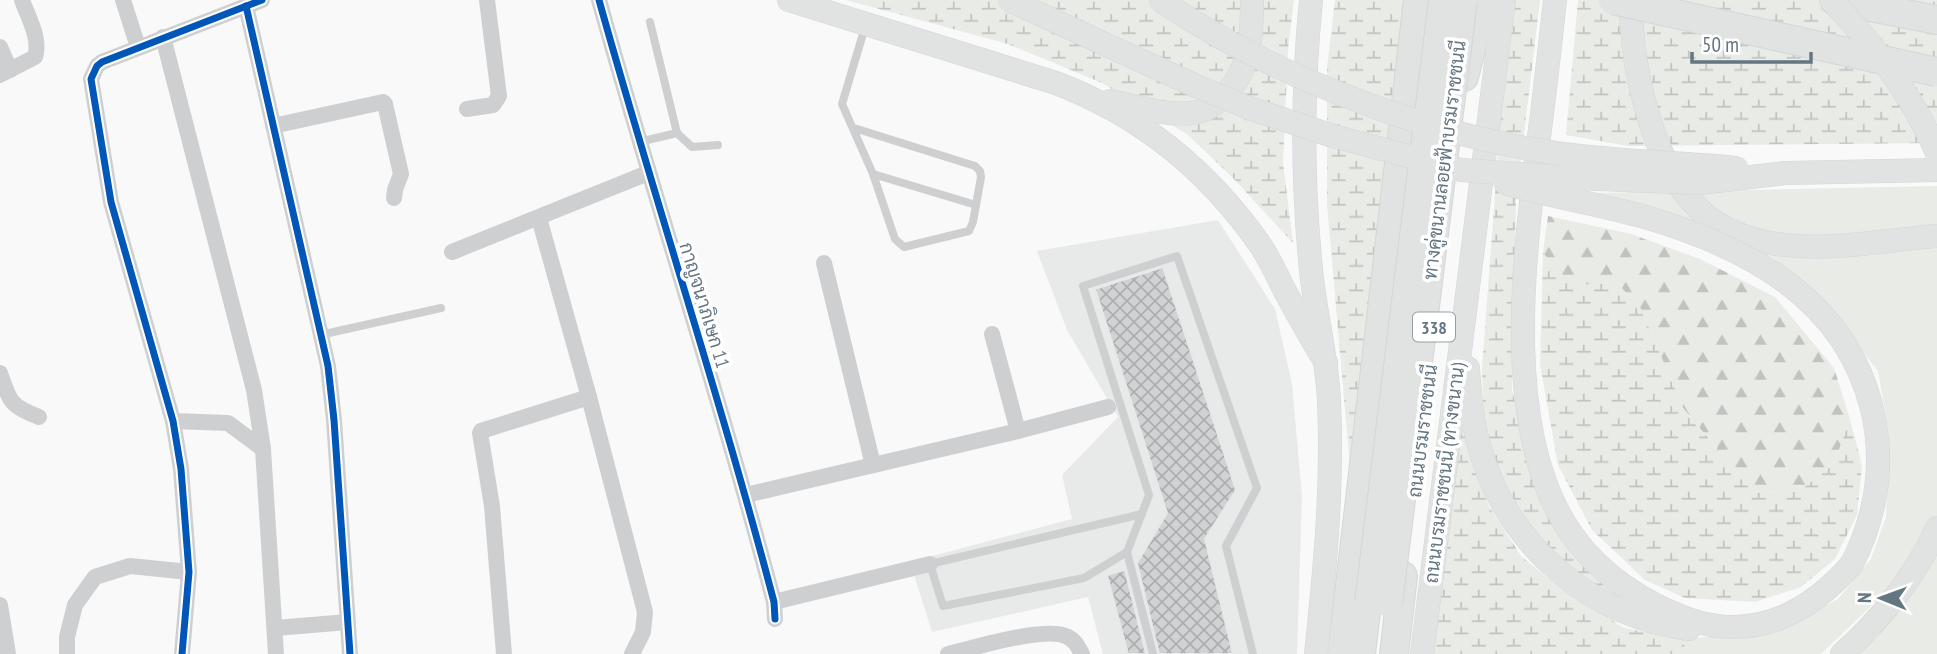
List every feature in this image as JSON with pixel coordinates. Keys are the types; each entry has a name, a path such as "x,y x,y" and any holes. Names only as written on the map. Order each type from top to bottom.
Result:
{"highway":[{"path":"1342,654 1418,0"},
{"name":"ถนนบรมราชชนนี","path":"1394,654 1473,0"},
{"path":"1464,77 1484,0"},
{"path":"1613,0 1937,72"},
{"path":"1833,0 1937,20"}],"main road":[{"path":"789,0 1093,97 1174,113 1191,113 1212,106 1236,84 1247,63 1252,28 1252,0"},
{"path":"1009,0 1249,108 1333,136 1518,187 1644,217 1710,239 1765,267 1814,305 1835,330 1855,361 1866,386 1878,448 1878,485 1872,516 1852,564 1820,597 1802,608 1773,621 1743,627 1671,627 1630,616 1580,589 1535,548 1503,506 1481,453 1471,405 1466,302"},
{"path":"1160,0 1218,36 1303,78 1368,104 1448,129 1560,154 1785,173"},
{"path":"1311,0 1305,71 1303,158 1311,273 1329,398 1331,485 1316,654"},
{"name":"ทางคู่ขนานลอยฟ้าบรมราชชนนี","path":"1362,654 1442,0"},
{"name":"ทางคู่ขนานลอยฟ้าบรมราชชนนี","path":"1383,654 1464,0"},
{"name":"ถนนบรมราชชนนี (ทางขนาน)","path":"1422,654 1504,0"},
{"path":"1555,0 1525,250 1523,308 1525,380 1543,474 1557,509 1572,534 1587,554 1614,579 1678,615 1714,625 1743,627"},
{"path":"1631,0 1632,31 1643,98 1656,141 1689,197 1706,216 1742,236 1790,246 1826,247 1937,236"},
{"path":"1833,0 1867,38 1896,77 1918,113 1937,153"},
{"path":"1093,97 1145,128 1189,163 1222,195 1262,248 1326,363"},
{"path":"1461,170 1700,183 1785,173 1937,170"},
{"path":"1842,654 1865,633 1897,593 1923,555 1937,527"}],"street":[{"path":"0,47 5,73 35,57 37,47 22,0"},
{"path":"123,0 138,47"},
{"path":"467,109 493,105 499,96 487,0"},
{"name":"กาญจนาภิเษก 11","path":"599,0 648,173 746,495 774,602 775,619"},
{"path":"182,654 189,572 181,468 173,421 111,202 91,79 102,62 256,2 273,126 328,366 351,654"},
{"path":"163,37 254,390 263,449 276,654"},
{"path":"273,126 383,102 386,104 401,174 394,190 394,198"},
{"path":"452,252 648,173"},
{"path":"539,218 645,612 643,632 632,654"},
{"path":"824,263 873,466"},
{"path":"992,334 1018,431"},
{"path":"0,373 6,392 16,408 40,417"},
{"path":"505,654 492,506 480,433 481,430 589,397"},
{"path":"746,495 1108,407"},
{"path":"173,421 229,422 263,449"},
{"path":"774,602 930,564"},
{"path":"67,654 67,637 75,605 95,578 130,566 189,572"},
{"path":"0,605 8,654"},
{"path":"275,628 348,622"},
{"path":"948,654 1045,632 1067,636 1076,642 1082,654"}],"lane":[{"path":"650,22 677,133 692,147 718,145"},
{"path":"854,128 975,166 981,177 972,226 968,231 904,247 895,239 873,173 842,101 866,24"},
{"path":"639,142 677,133"},
{"path":"873,173 976,205"},
{"path":"1153,654 1127,552 1149,495 1083,286 1177,256 1257,488 1226,546 1253,654"},
{"path":"320,335 442,308"},
{"path":"1127,552 1084,578 943,606 930,564 1142,514"}],"shaded area":[{"path":"1218,220 1275,309 1292,384 1302,496 1297,654 1103,654 1088,597 932,632 910,562 1072,519 1062,475 1118,417 1067,330 1037,251"}],"green space":[{"path":"846,0 1294,0 1288,49 1283,163 1293,243 1234,179 1188,135 1102,83 1008,44"},
{"path":"1335,0 1415,0 1353,501 1327,204 1327,68"},
{"path":"1514,0 1540,0 1516,201 1512,390 1540,497 1564,542 1624,601 1577,577 1539,544 1507,499 1484,432 1482,369 1502,99"},
{"path":"1578,0 1937,0 1937,143 1628,146 1566,135"},
{"path":"1937,186 1937,654 1856,654 1876,639 1909,597 1891,587 1821,654 1685,654 1684,639 1778,631 1838,599 1871,559 1886,517 1889,434 1878,371 1821,300 1772,257 1589,193"},
{"path":"1548,216 1631,234 1700,259 1775,297 1834,368 1850,419 1834,464 1798,492 1754,493 1683,408 1641,309 1617,283 1572,286 1543,253"},
{"path":"1543,253 1572,285 1617,283 1641,309 1683,408 1754,493 1798,492 1834,464 1850,419 1862,466 1857,515 1835,559 1801,587 1755,602 1685,598 1645,580 1592,530 1558,465 1540,364"},
{"path":"1461,424 1489,506 1521,556 1549,579 1624,628 1684,639 1685,654 1432,654"}],"building":[{"path":"1163,267 1236,490 1205,539 1233,654 1159,654 1137,563 1167,513 1095,289"},
{"path":"1125,570 1146,654 1128,654 1107,575"}],"cycle path":[{"path":"182,654 189,572 181,469 173,421 111,202 91,79 102,62 262,0"},
{"path":"599,0 732,451 774,602 775,619"},
{"path":"246,6 328,366 350,654"}]}
